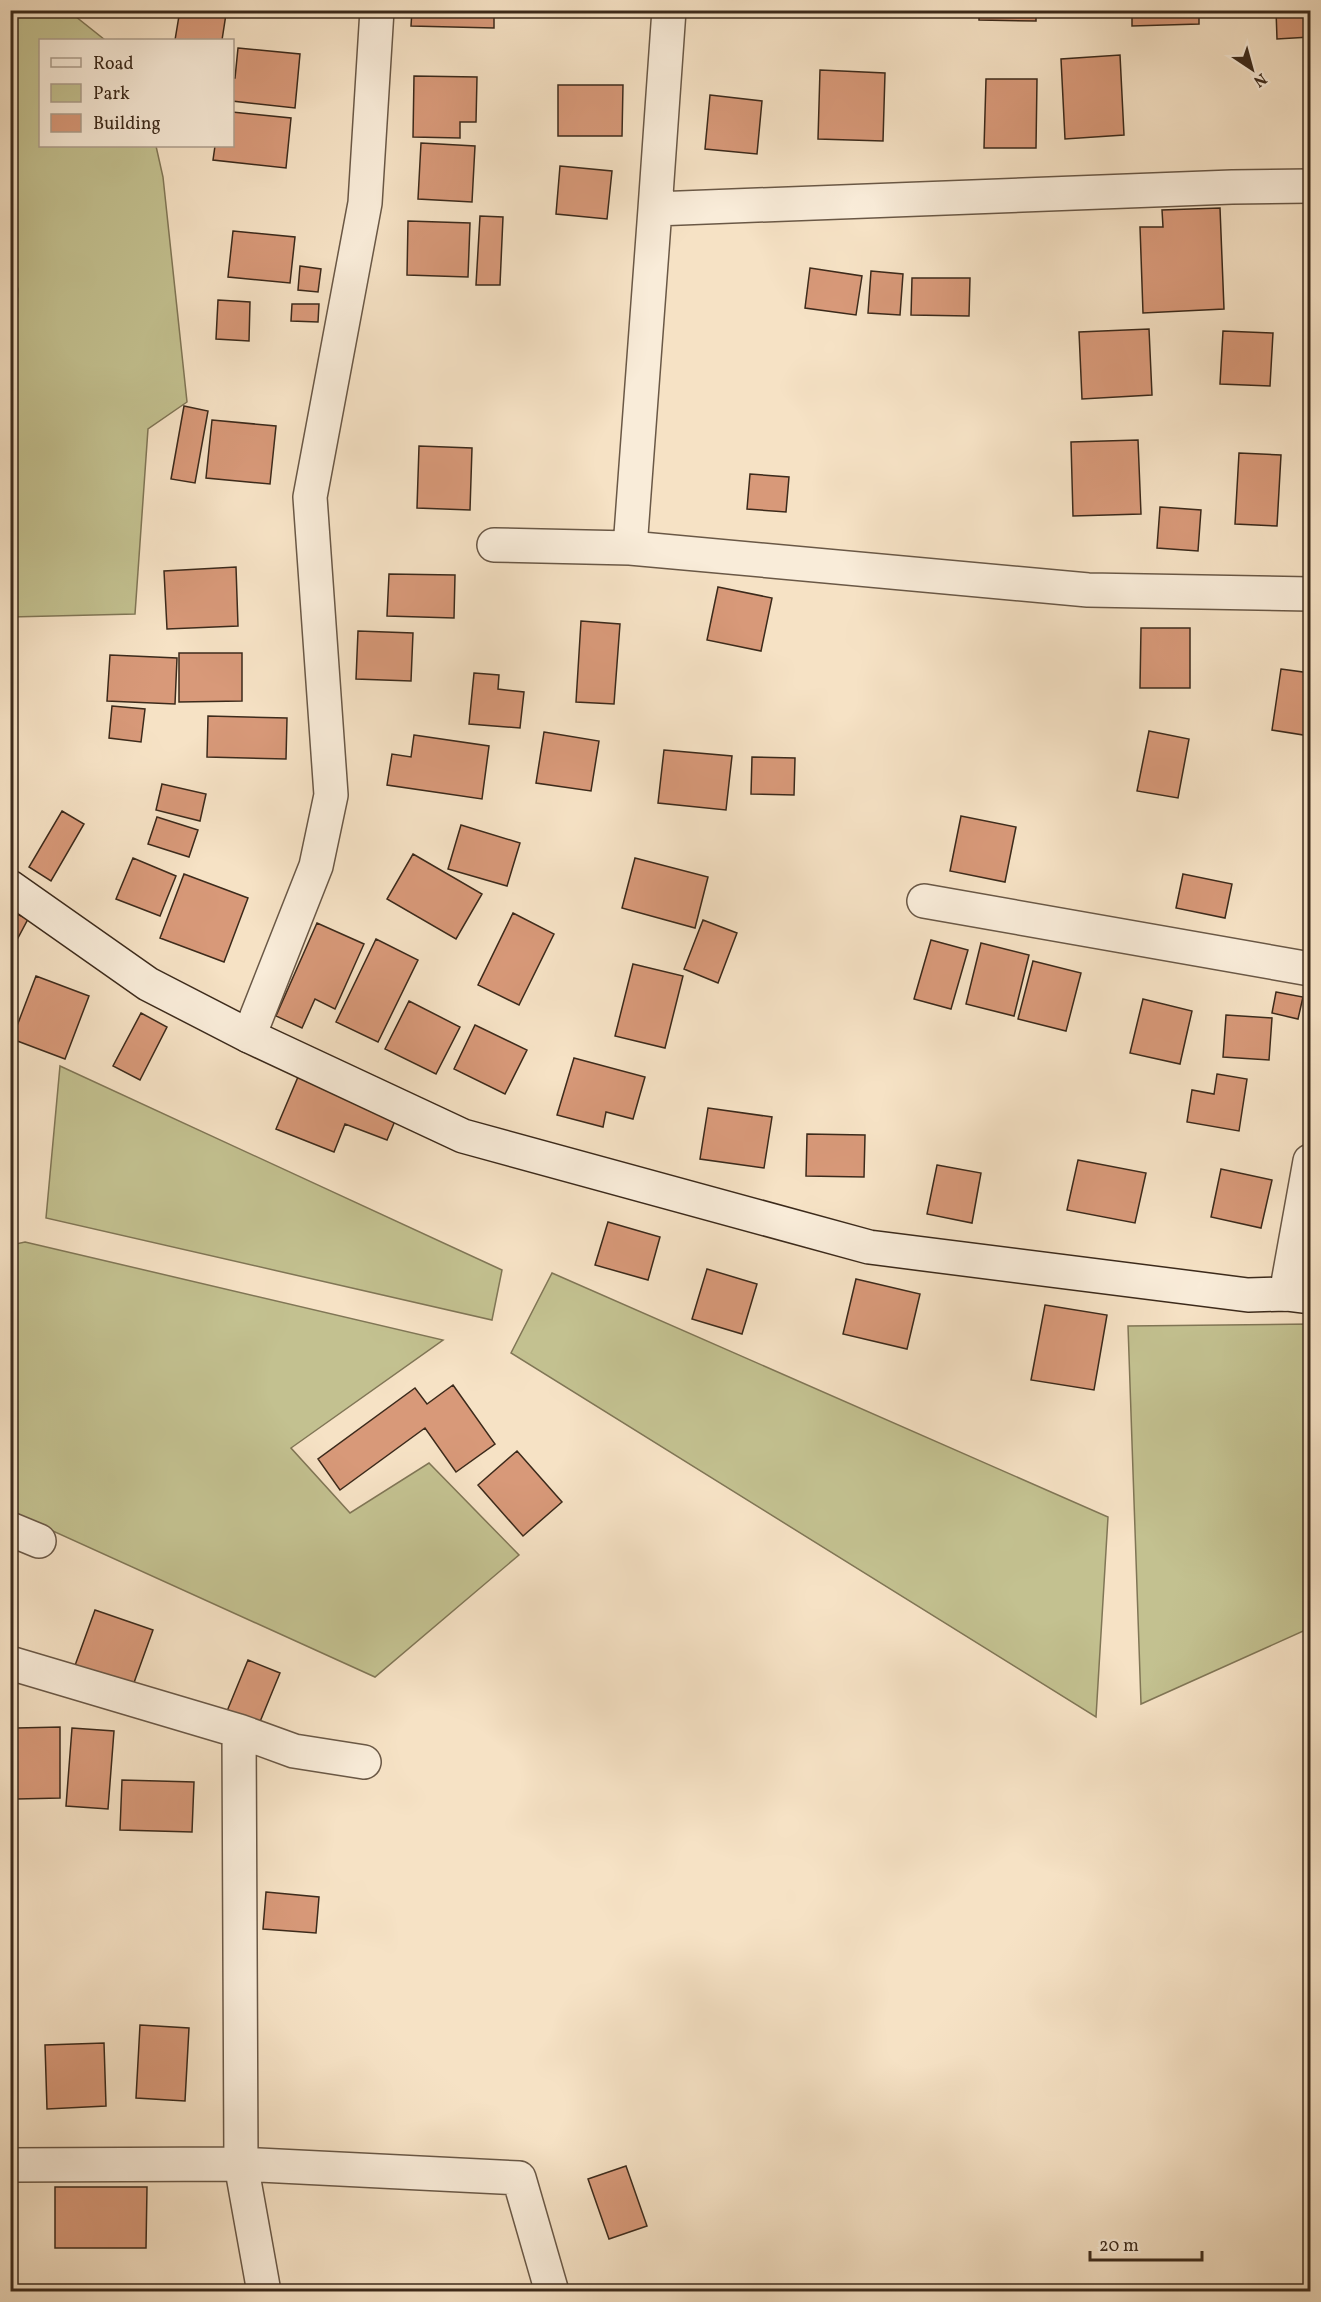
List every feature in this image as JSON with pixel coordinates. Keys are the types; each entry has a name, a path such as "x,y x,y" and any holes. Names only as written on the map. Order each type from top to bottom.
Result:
{"street":[{"path":"249,1036 316,866 331,795 310,497 366,203 377,10"},
{"path":"630,548 669,10"},
{"path":"655,209 1311,186"},
{"path":"494,545 630,548 1088,590 1311,594"},
{"path":"10,887 147,984 249,1036 463,1136 868,1247 1248,1295 1298,1295 1311,1161"},
{"path":"924,901 1311,969"},
{"path":"10,1663 239,1731 294,1751 364,1762"},
{"path":"239,1731 241,2164 264,2292"},
{"path":"10,2165 241,2164 519,2178 552,2292"}],"green space":[{"path":"11,10 73,11 75,16 104,39 39,39 39,147 156,147 163,177 187,402 148,429 135,614 11,617 10,348 14,347 18,289 10,263"},
{"path":"60,1066 502,1270 492,1320 46,1218"},
{"path":"10,1101 15,1210 11,1211 10,1211"},
{"path":"25,1242 443,1340 291,1448 350,1513 429,1463 519,1555 375,1677 11,1512 11,1245"},
{"path":"552,1273 1108,1517 1096,1717 511,1353"},
{"path":"1310,1324 1310,1628 1141,1704 1128,1326"}],"building":[{"path":"180,10 207,10 226,14 222,39 175,39"},
{"path":"412,10 494,10 494,28 411,26"},
{"path":"979,10 1036,10 1036,21 979,20"},
{"path":"1132,10 1199,10 1199,24 1132,26"},
{"path":"1276,10 1310,10 1310,37 1277,39"},
{"path":"238,48 300,54 295,108 234,101"},
{"path":"1120,55 1124,135 1065,139 1061,59"},
{"path":"820,70 885,73 883,141 818,139"},
{"path":"414,76 477,77 476,122 460,122 460,138 413,137"},
{"path":"986,79 1037,79 1036,148 984,148"},
{"path":"558,85 623,85 622,136 558,136"},
{"path":"710,95 762,101 757,154 705,149"},
{"path":"234,112 291,118 286,168 213,160 215,147 234,147"},
{"path":"421,143 475,146 472,202 418,199"},
{"path":"560,166 612,171 607,219 556,214"},
{"path":"1220,208 1224,309 1143,313 1140,227 1163,227 1162,210"},
{"path":"480,216 503,217 500,285 476,285"},
{"path":"408,221 470,223 468,277 407,275"},
{"path":"233,231 295,237 290,283 228,277"},
{"path":"300,266 321,269 318,292 298,290"},
{"path":"810,268 862,276 856,315 805,308"},
{"path":"871,271 903,274 900,315 868,313"},
{"path":"912,278 970,278 969,316 911,315"},
{"path":"218,300 250,302 249,341 216,339"},
{"path":"292,304 319,304 318,322 291,321"},
{"path":"1149,329 1152,395 1082,399 1079,332"},
{"path":"1223,331 1273,333 1270,386 1220,384"},
{"path":"184,406 208,411 195,483 171,479"},
{"path":"212,420 276,426 270,484 206,478"},
{"path":"1138,440 1141,514 1073,516 1071,442"},
{"path":"419,446 472,448 470,510 417,508"},
{"path":"1239,453 1281,455 1277,526 1235,524"},
{"path":"750,474 789,477 786,512 747,509"},
{"path":"1160,507 1201,510 1198,551 1157,548"},
{"path":"236,567 238,626 167,629 164,571"},
{"path":"389,574 455,575 454,618 387,616"},
{"path":"718,587 772,598 761,651 707,640"},
{"path":"581,621 620,624 614,704 576,702"},
{"path":"1141,628 1190,628 1190,688 1140,688"},
{"path":"358,631 413,633 411,681 356,679"},
{"path":"179,653 242,653 242,701 179,702"},
{"path":"110,655 177,658 175,704 107,701"},
{"path":"1281,669 1310,673 1310,736 1272,730"},
{"path":"474,673 499,675 498,689 524,692 520,728 469,724"},
{"path":"112,706 145,709 141,742 109,738"},
{"path":"208,716 287,718 286,759 207,757"},
{"path":"1149,731 1189,739 1178,798 1137,791"},
{"path":"544,732 599,741 591,791 536,783"},
{"path":"414,735 489,746 482,799 387,785 392,754 411,757"},
{"path":"664,750 732,756 726,810 658,803"},
{"path":"752,757 795,758 794,795 751,794"},
{"path":"162,784 206,794 200,821 156,810"},
{"path":"62,811 84,824 51,881 29,867"},
{"path":"961,816 1016,827 1005,882 950,871"},
{"path":"157,817 198,830 189,857 148,844"},
{"path":"461,825 520,843 507,886 448,869"},
{"path":"413,854 482,894 456,939 387,899"},
{"path":"133,858 176,876 160,916 116,899"},
{"path":"635,858 708,877 695,928 622,908"},
{"path":"184,874 248,898 224,962 160,938"},
{"path":"1183,874 1232,884 1225,918 1176,908"},
{"path":"10,911 28,919 10,953"},
{"path":"513,913 554,934 519,1005 478,985"},
{"path":"703,920 737,933 718,983 684,969"},
{"path":"317,923 364,944 335,1009 315,999 302,1028 276,1016"},
{"path":"376,939 418,960 378,1042 336,1022"},
{"path":"931,940 968,950 951,1009 914,999"},
{"path":"981,943 1029,955 1014,1016 966,1004"},
{"path":"1033,961 1081,973 1066,1031 1018,1019"},
{"path":"633,964 683,976 665,1048 615,1036"},
{"path":"36,976 89,996 65,1059 12,1039"},
{"path":"1276,992 1303,997 1298,1019 1272,1013"},
{"path":"1143,999 1192,1011 1180,1064 1130,1053"},
{"path":"409,1001 460,1027 436,1074 385,1049"},
{"path":"141,1013 167,1027 140,1080 113,1066"},
{"path":"1226,1015 1272,1018 1269,1060 1223,1057"},
{"path":"475,1025 527,1050 505,1094 454,1069"},
{"path":"574,1058 645,1077 633,1119 606,1112 603,1127 557,1115"},
{"path":"1217,1074 1247,1079 1239,1131 1187,1122 1192,1090 1214,1094"},
{"path":"298,1077 397,1116 387,1140 345,1124 334,1152 276,1129"},
{"path":"708,1108 772,1117 764,1168 700,1159"},
{"path":"807,1134 865,1135 864,1177 806,1176"},
{"path":"1078,1160 1146,1173 1135,1223 1067,1210"},
{"path":"937,1165 981,1173 972,1223 927,1214"},
{"path":"1221,1169 1272,1180 1261,1228 1211,1217"},
{"path":"608,1222 660,1237 648,1280 595,1265"},
{"path":"707,1269 757,1284 742,1334 692,1319"},
{"path":"856,1279 920,1294 907,1349 843,1334"},
{"path":"1045,1305 1107,1315 1094,1390 1031,1380"},
{"path":"453,1385 495,1444 456,1472 425,1428 340,1490 318,1459 415,1388 427,1404"},
{"path":"517,1451 562,1502 523,1536 478,1485"},
{"path":"95,1610 153,1630 131,1691 73,1671"},
{"path":"248,1660 280,1673 257,1729 225,1716"},
{"path":"60,1727 60,1798 17,1799 17,1728"},
{"path":"72,1728 114,1731 108,1809 66,1806"},
{"path":"122,1780 194,1782 192,1832 120,1830"},
{"path":"266,1892 319,1897 316,1933 263,1929"},
{"path":"140,2025 189,2028 185,2101 136,2098"},
{"path":"104,2043 106,2106 47,2109 45,2045"},
{"path":"626,2166 647,2226 609,2239 588,2179"},
{"path":"55,2187 147,2187 146,2248 55,2248"}]}
